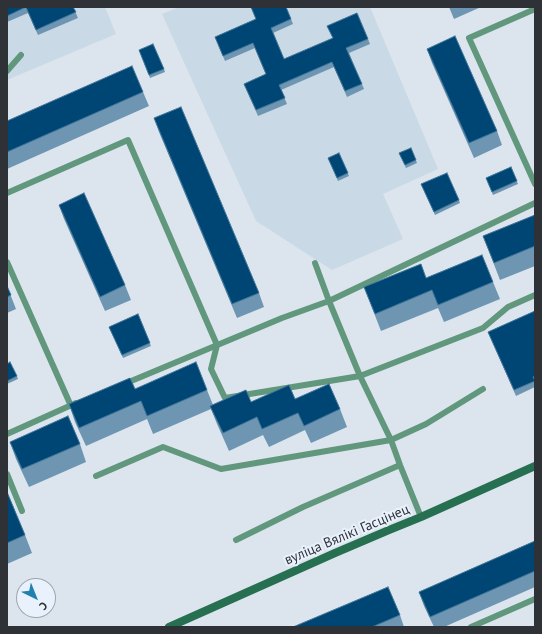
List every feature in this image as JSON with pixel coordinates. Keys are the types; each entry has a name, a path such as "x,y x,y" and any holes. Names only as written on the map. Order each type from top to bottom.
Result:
{"main road":[{"name":"вуліца Вялікі Гасцінец","path":"169,627 535,466"}],"lane":[{"path":"535,9 469,38 535,184"},
{"path":"7,71 21,55"},
{"path":"7,193 128,140 216,345 211,369 225,398 360,376 483,328 508,308 535,296"},
{"path":"114,388 282,318 329,301 535,203"},
{"path":"7,262 71,406"},
{"path":"315,263 360,376 391,440 421,517"},
{"path":"96,476 164,447 221,469 391,440 426,424 483,389"},
{"path":"7,434 85,400"},
{"path":"236,540 303,507 400,465"},
{"path":"7,474 22,511"},
{"path":"471,627 535,599"}],"shaded area":[{"path":"7,7 105,7 116,34 7,80"},
{"path":"179,7 370,7 438,169 383,194 403,239 332,270 256,221 162,14"}],"building":[{"path":"7,7 26,7 7,16"},
{"path":"26,7 73,7 76,12 36,30"},
{"path":"251,7 286,7 291,19 271,28 284,59 333,38 327,26 357,13 368,39 346,48 362,84 345,91 332,62 279,85 285,98 256,110 244,84 266,74 253,43 223,56 215,37 256,19"},
{"path":"455,36 497,131 469,143 427,49"},
{"path":"153,44 164,69 149,75 139,50"},
{"path":"132,66 143,92 7,152 7,121"},
{"path":"181,107 259,293 232,304 154,118"},
{"path":"411,148 416,160 405,165 399,153"},
{"path":"339,153 348,173 337,178 328,158"},
{"path":"511,167 517,181 492,192 486,178"},
{"path":"447,173 459,200 434,212 421,184"},
{"path":"84,193 125,285 100,297 59,205"},
{"path":"535,215 535,246 494,263 483,236"},
{"path":"482,255 493,282 438,305 432,290 375,314 364,287 421,264 426,278"},
{"path":"7,286 11,295 7,297"},
{"path":"535,311 535,376 533,377 535,381 514,390 488,332"},
{"path":"138,314 150,343 122,355 109,327"},
{"path":"10,362 17,376 7,381 7,364"},
{"path":"196,362 207,390 147,416 141,401 79,428 69,404 130,378 135,389"},
{"path":"329,384 340,409 304,426 298,413 262,429 257,417 223,433 210,406 246,390 251,402 289,385 295,399"},
{"path":"68,416 80,444 22,469 10,442"},
{"path":"7,492 25,535 7,543"},
{"path":"535,541 535,571 430,617 419,592"},
{"path":"388,587 400,615 372,627 293,627"}]}
